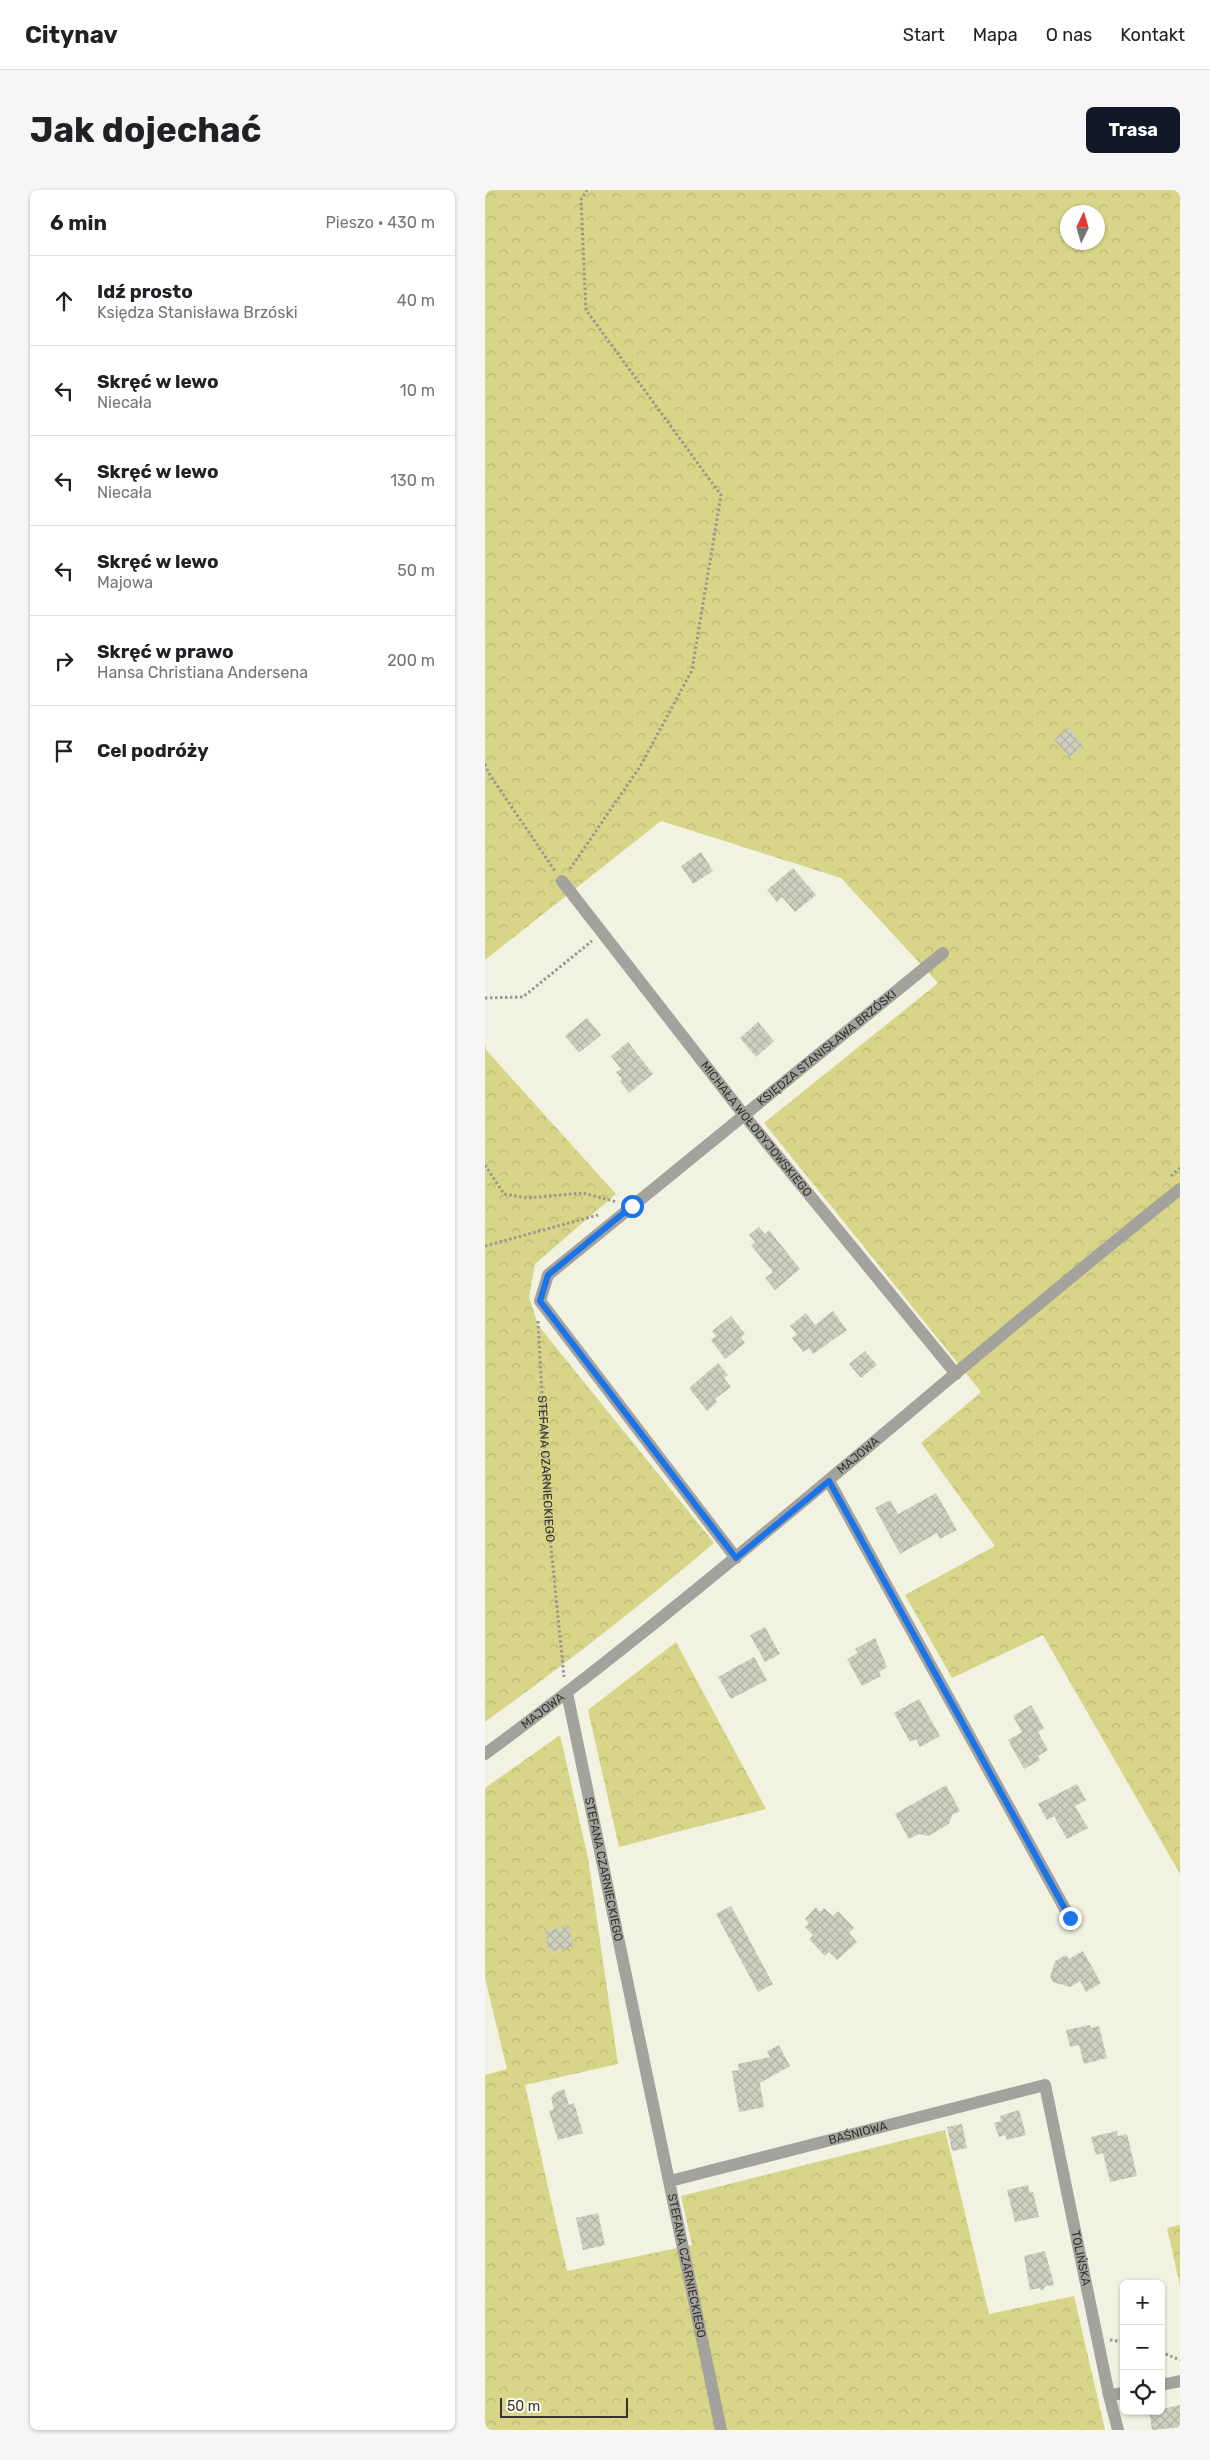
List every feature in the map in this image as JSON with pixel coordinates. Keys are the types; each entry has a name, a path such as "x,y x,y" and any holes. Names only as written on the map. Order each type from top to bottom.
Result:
{"street":[{"name":"MICHAŁA WOŁODYJOWSKIEGO","path":"562,880 744,1115 956,1374"},
{"name":"KSIĘDZA STANISŁAWA BRZÓSKI","path":"540,1301 548,1275 943,953"},
{"name":"MAJOWA","path":"485,1754 567,1694 736,1558 1180,1189"},
{"path":"540,1301 736,1558"},
{"path":"829,1481 1070,1918"},
{"name":"STEFANA CZARNIECKIEGO","path":"567,1694 721,2430"},
{"name":"BAŚNIOWA","path":"670,2181 1045,2085"},
{"name":"TOLIŃSKA","path":"1045,2085 1109,2396 1118,2430"},
{"path":"1165,2384 1180,2382"},
{"path":"1109,2396 1120,2393"}],"path":[{"path":"485,764 488,772 562,880 641,765 692,670 721,495 586,310 581,200 587,190"},
{"path":"485,998 523,997 602,933"},
{"path":"485,1165 504,1194 527,1198 583,1193 632,1206"},
{"path":"485,1246 604,1214"},
{"name":"STEFANA CZARNIECKIEGO","path":"540,1301 538,1325 549,1527 567,1694"},
{"path":"1165,2354 1180,2360"}],"green space":[{"path":"485,190 1180,190 1180,1874 1043,1635 952,1678 905,1595 995,1546 921,1443 981,1392 764,1123 938,983 841,878 661,821 485,960"},
{"path":"485,1042 486,1050 616,1194 535,1264 529,1297 538,1325 714,1543 601,1635 485,1722"},
{"path":"676,1642 766,1809 619,1847 588,1710"},
{"path":"560,1735 588,1858 618,2064 525,2085 567,2271 692,2245 681,2196 945,2130 989,2314 1074,2296 1105,2430 485,2430 485,2075 507,2069 485,1978 485,1788"},
{"path":"1180,2225 1180,2286 1167,2228"}],"building":[{"path":"1068,727 1083,746 1069,757 1054,739"},
{"path":"701,852 713,871 693,884 681,866"},
{"path":"793,868 816,895 795,912 782,897 777,902 767,890"},
{"path":"587,1018 601,1035 579,1053 565,1036"},
{"path":"758,1022 774,1041 756,1057 740,1038"},
{"path":"628,1042 653,1074 629,1093 616,1072 621,1069 611,1056"},
{"path":"759,1227 765,1234 769,1230 800,1269 775,1290 765,1278 773,1272 751,1245 755,1242 749,1235"},
{"path":"833,1311 847,1330 813,1354 809,1348 803,1352 792,1338 797,1334 790,1326 806,1313 815,1325"},
{"path":"731,1316 745,1334 741,1337 745,1343 725,1359 711,1340 716,1336 712,1331"},
{"path":"865,1351 877,1365 861,1378 849,1364"},
{"path":"718,1363 728,1375 724,1378 731,1387 715,1399 717,1402 707,1411 689,1388"},
{"path":"936,1493 957,1530 940,1539 937,1533 900,1554 875,1508 890,1500 898,1514"},
{"path":"765,1627 780,1654 765,1662 750,1635"},
{"path":"875,1638 887,1667 879,1672 881,1676 862,1686 847,1659 858,1653 855,1649"},
{"path":"754,1657 767,1680 731,1699 718,1677"},
{"path":"919,1699 940,1736 920,1747 916,1739 910,1742 894,1713"},
{"path":"1031,1705 1044,1728 1038,1732 1048,1750 1038,1756 1040,1760 1024,1769 1008,1740 1022,1732 1013,1716"},
{"path":"1077,1784 1086,1800 1075,1806 1088,1828 1067,1839 1054,1816 1047,1820 1038,1804"},
{"path":"946,1785 960,1811 952,1815 949,1824 928,1836 919,1834 909,1839 895,1814"},
{"path":"731,1906 773,1984 758,1992 716,1914"},
{"path":"816,1907 820,1912 824,1908 833,1916 838,1911 854,1928 849,1933 857,1942 837,1960 829,1952 825,1956 809,1939 813,1935 805,1927 809,1923 805,1919"},
{"path":"569,1926 573,1947 549,1952 545,1931"},
{"path":"1083,1951 1101,1983 1086,1992 1080,1981 1070,1987 1053,1982 1050,1977 1055,1961 1066,1955 1069,1959"},
{"path":"1090,2025 1091,2028 1099,2026 1107,2058 1084,2064 1079,2045 1070,2047 1066,2030"},
{"path":"779,2045 790,2066 760,2083 764,2107 739,2112 732,2071 739,2070 738,2064 770,2057 767,2051"},
{"path":"564,2089 569,2105 574,2103 583,2133 558,2140 549,2111 554,2109 551,2098 555,2093"},
{"path":"1019,2110 1026,2135 1007,2140 1005,2135 999,2137 994,2123 1001,2121 1000,2116"},
{"path":"962,2124 967,2148 952,2151 947,2127"},
{"path":"1117,2131 1118,2136 1127,2134 1137,2176 1110,2182 1103,2153 1096,2155 1091,2137"},
{"path":"1028,2185 1030,2193 1033,2192 1039,2217 1015,2222 1007,2190"},
{"path":"598,2213 605,2245 583,2250 576,2218"},
{"path":"1045,2251 1054,2285 1046,2286 1042,2291 1039,2288 1030,2290 1024,2256"},
{"path":"1180,2405 1180,2427 1152,2430 1150,2415 1165,2415 1165,2408"}],"route":[{"path":"632,1206 548,1275 540,1301 736,1558 829,1481 1070,1918"}]}
